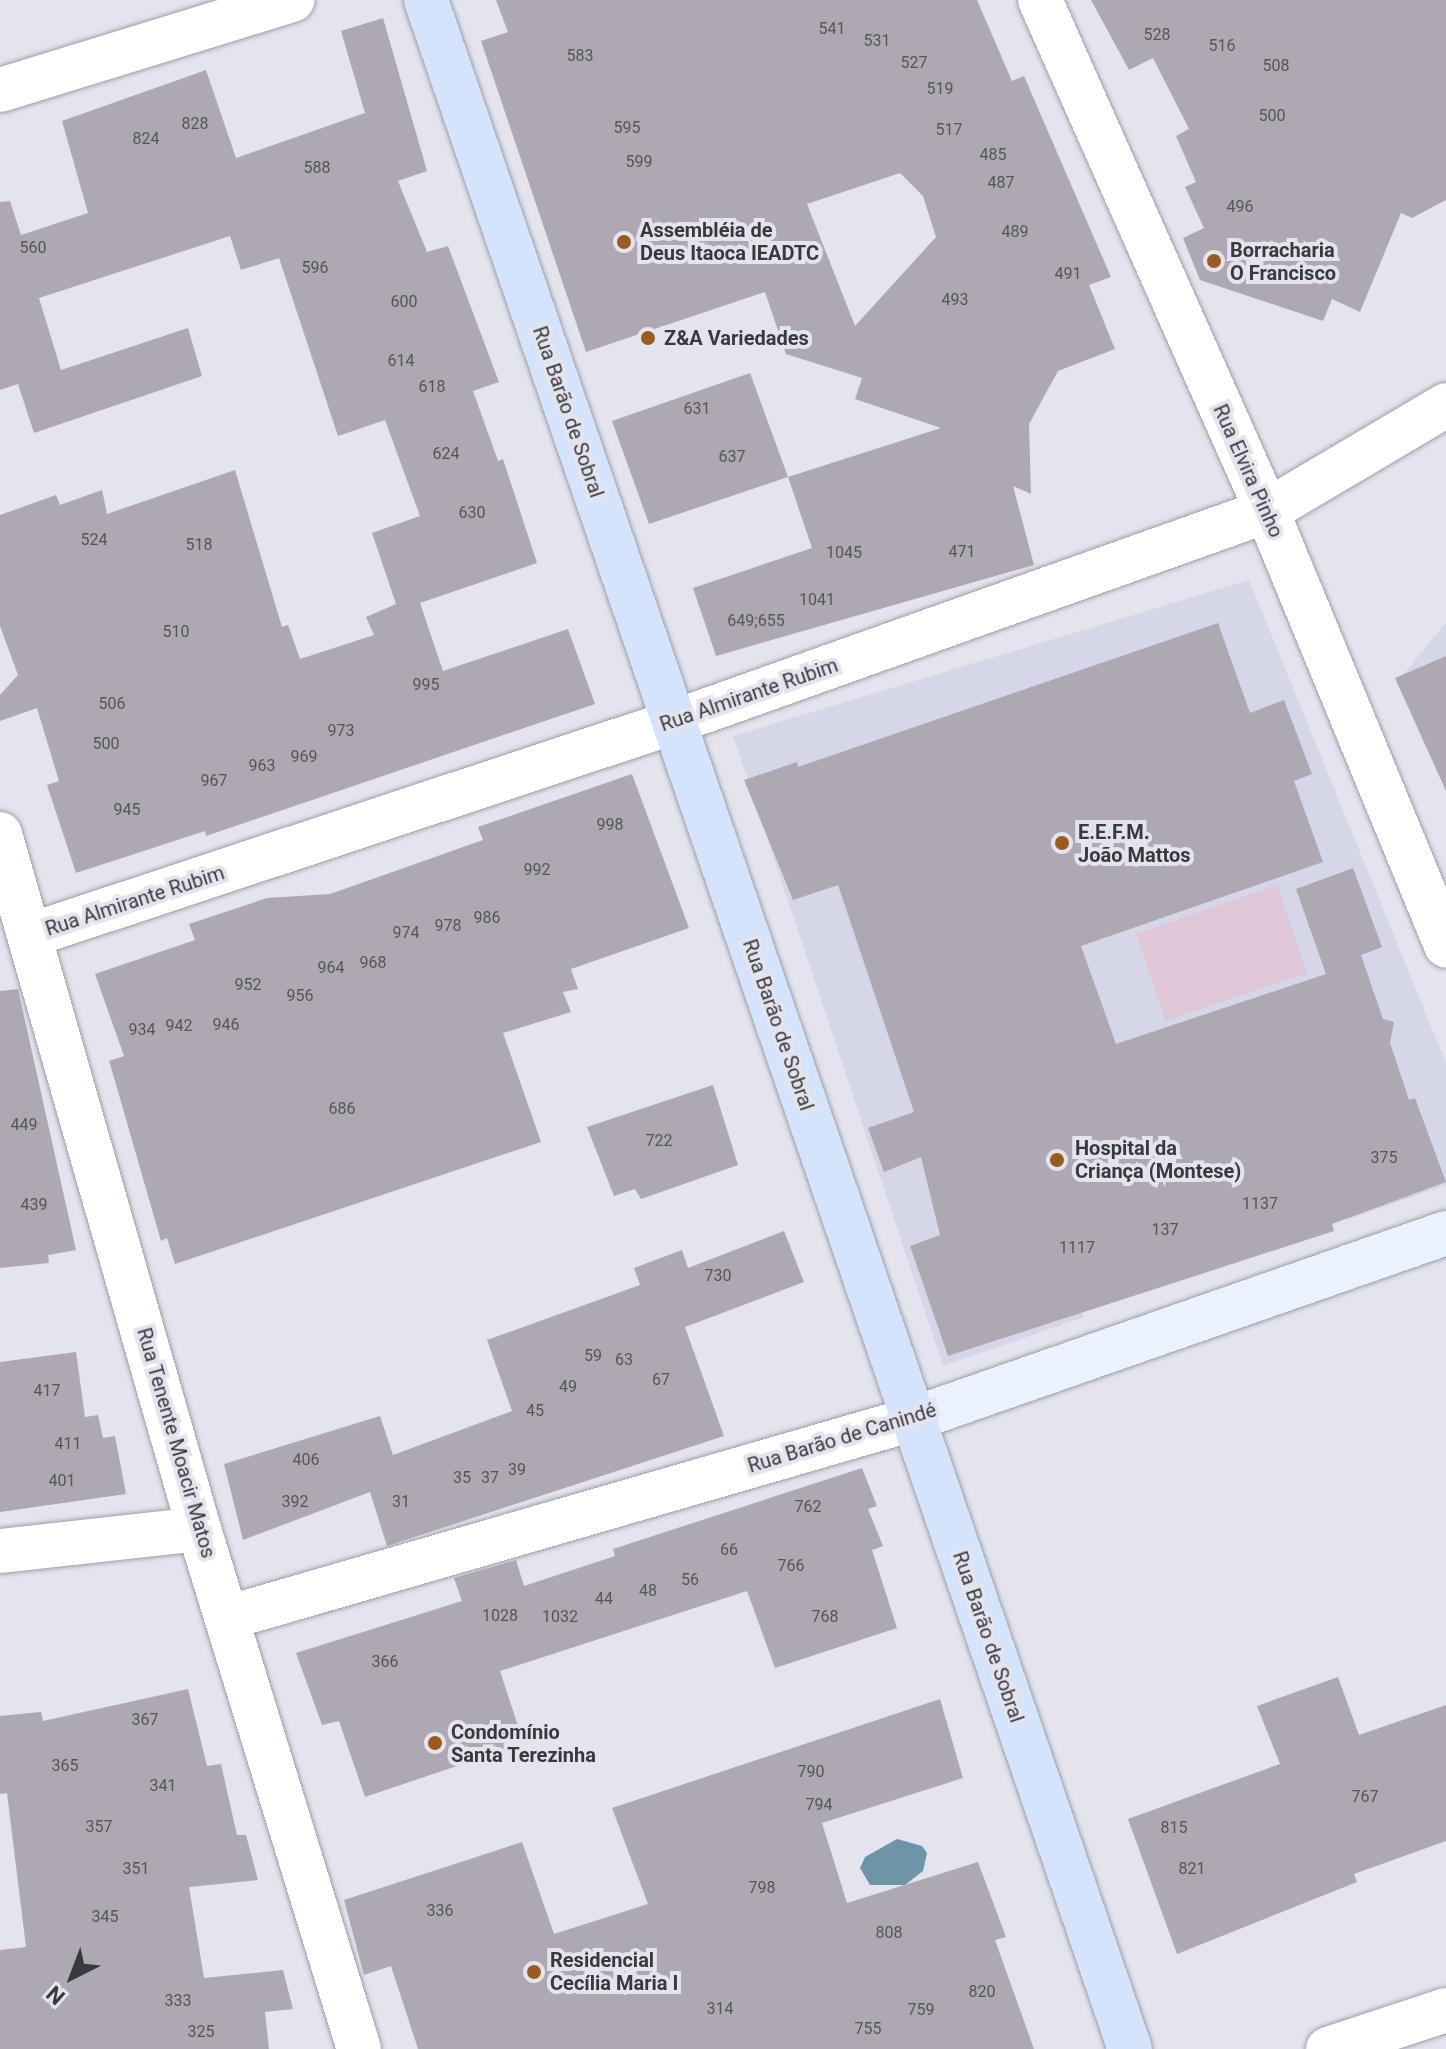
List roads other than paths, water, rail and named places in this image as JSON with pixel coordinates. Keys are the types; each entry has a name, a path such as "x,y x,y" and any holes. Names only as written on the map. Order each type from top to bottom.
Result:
{"main road":[{"name":"Rua Barão de Sobral","path":"426,0 1130,2049"},
{"name":"Rua Barão de Canindé","path":"913,1419 1446,1233"}],"street":[{"path":"0,90 292,0"},
{"name":"Rua Elvira Pinho","path":"1040,0 1267,511 1446,946"},
{"name":"Rua Almirante Rubim","path":"31,935 674,722 1267,511 1446,405"},
{"name":"Rua Tenente Moacir Matos","path":"0,834 199,1529 230,1617 359,2049"},
{"name":"Rua Barão de Canindé","path":"230,1617 913,1419"},
{"path":"0,1551 199,1529"},
{"path":"1328,2049 1446,2010"}],"water":[{"path":"897,1839 922,1846 927,1853 923,1871 905,1885 870,1885 860,1868 865,1857"}],"place":[{"name":"Assembléia de Deus Itaoca IEADTC","path":"624,242"},
{"name":"Borracharia O Francisco","path":"1214,261"},
{"name":"Z&A Variedades","path":"648,338"},
{"name":"E.E.F.M. João Mattos","path":"1062,843"},
{"name":"Hospital da Criança (Montese)","path":"1057,1160"},
{"name":"Condomínio Santa Terezinha","path":"435,1743"},
{"name":"Residencial Cecília Maria I","path":"534,1972"}]}
